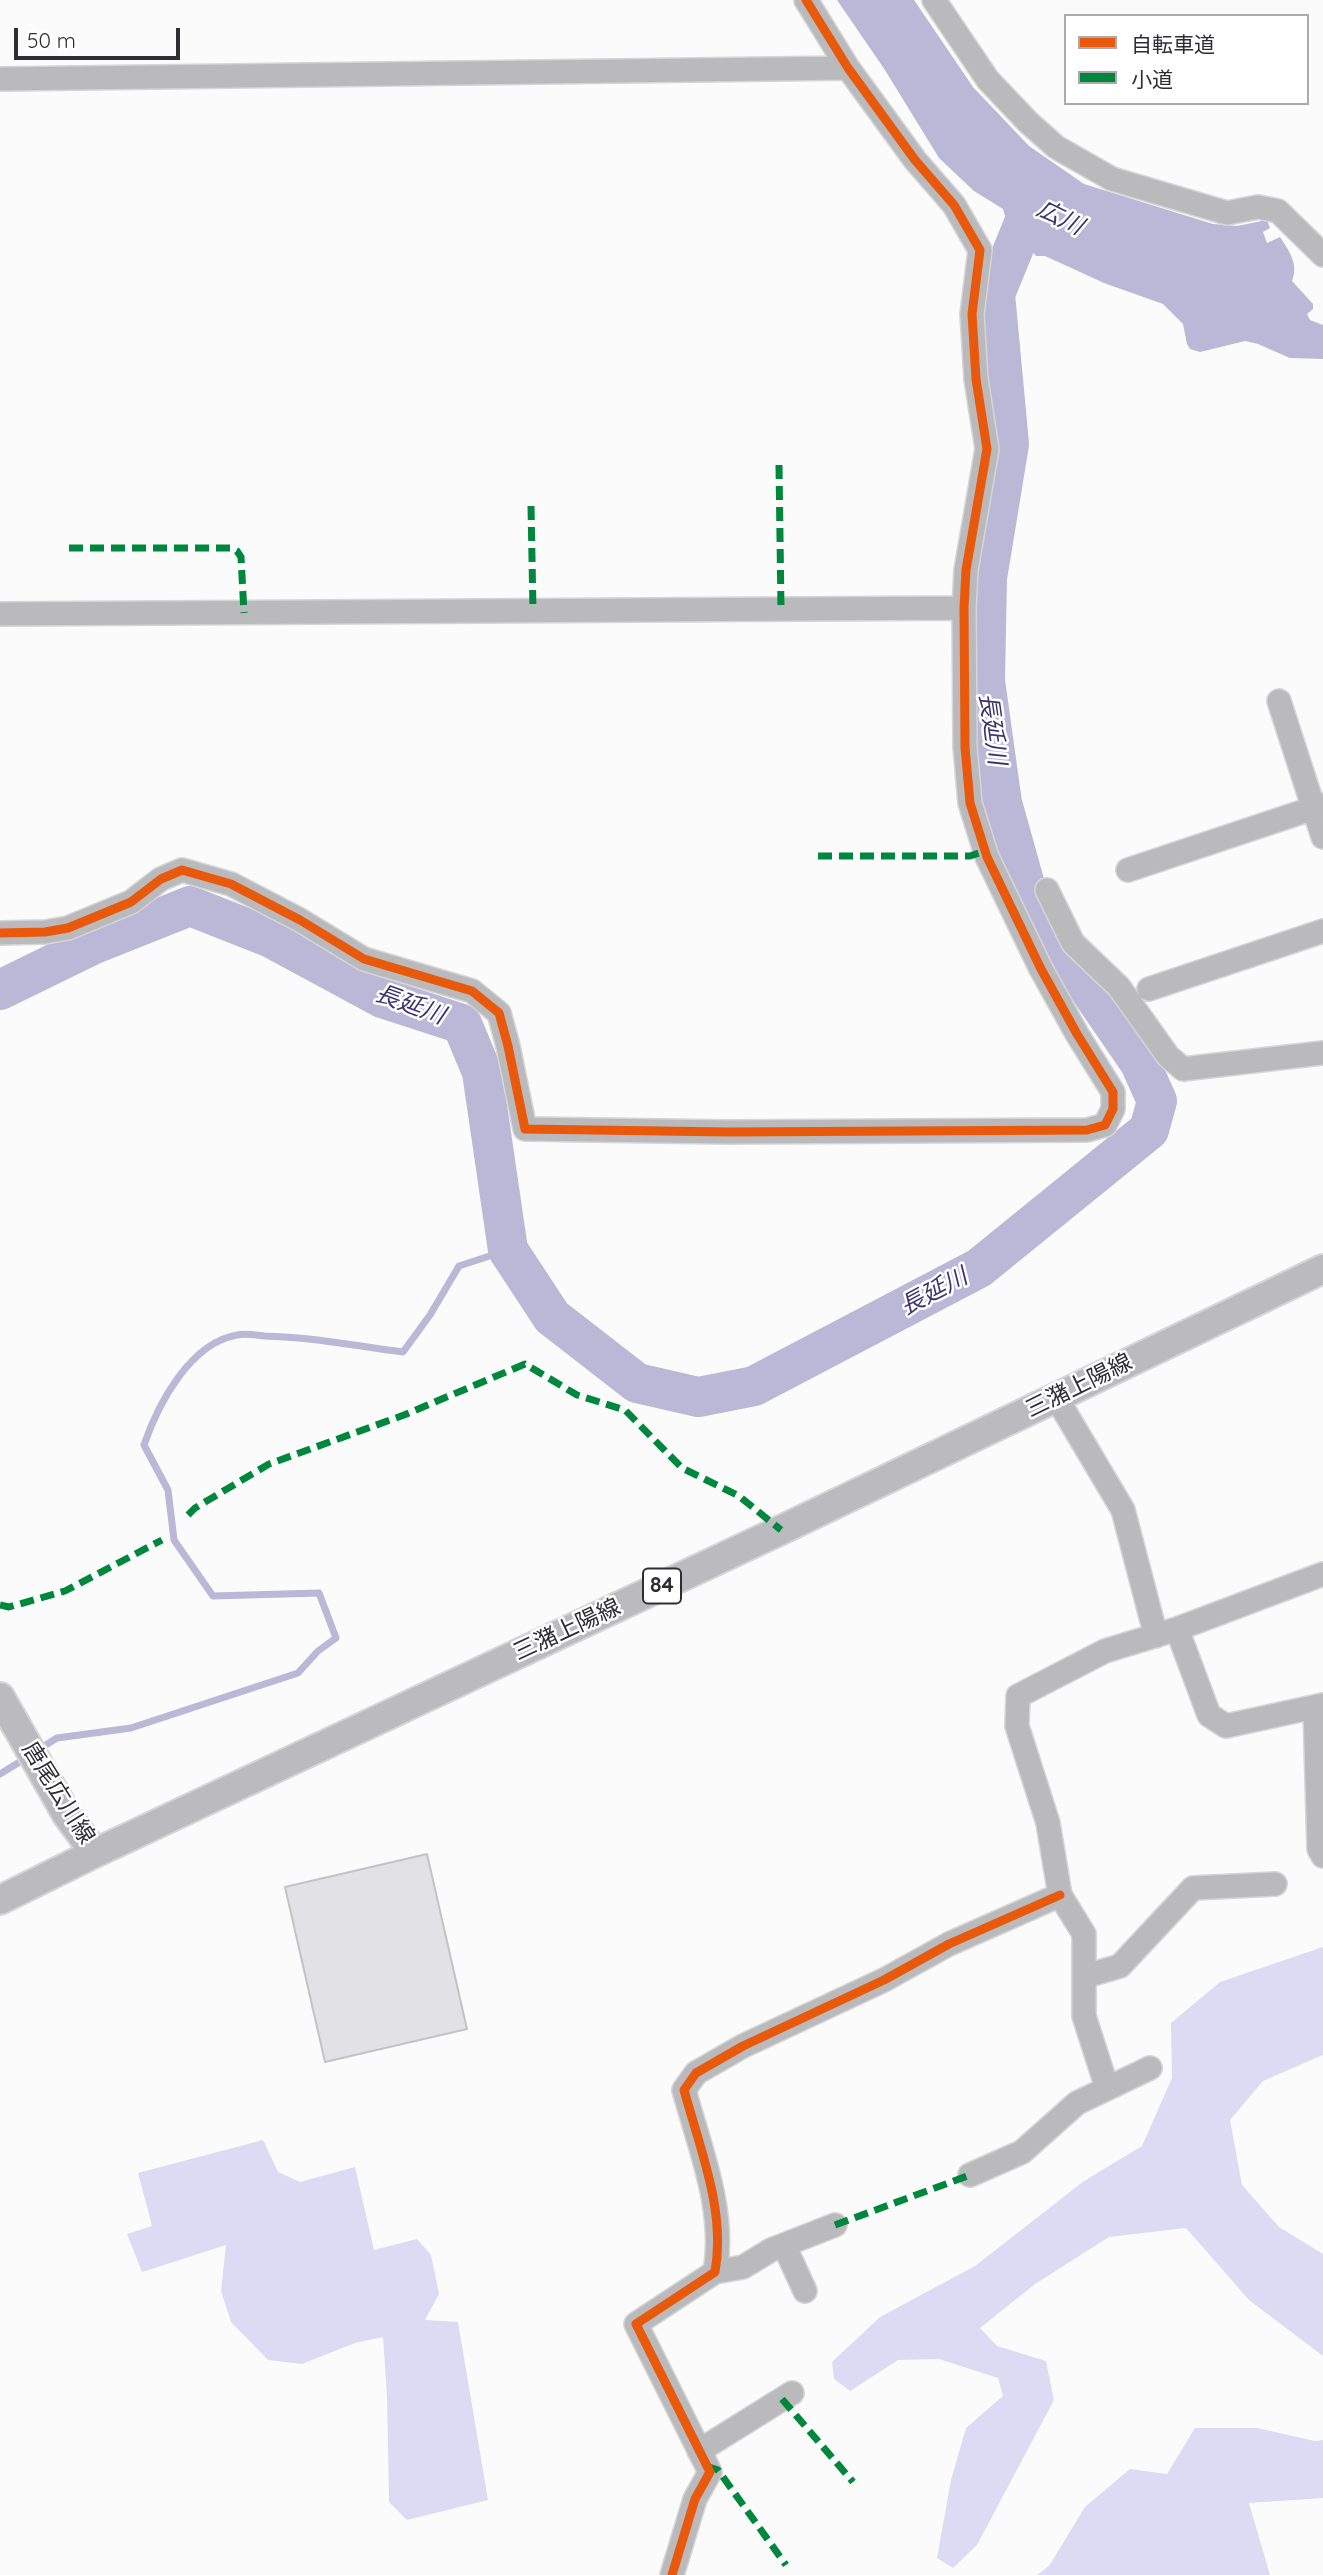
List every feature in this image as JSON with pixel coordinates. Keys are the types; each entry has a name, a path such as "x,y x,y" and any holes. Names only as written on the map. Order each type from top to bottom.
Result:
{"main road":[{"name":"三潴上陽線","path":"0,1900 781,1530 1323,1269"},
{"name":"唐尾広川線","path":"0,1697 66,1815 95,1853"}],"street":[{"path":"0,933 45,932 68,928 131,902 161,879 182,870 231,884 300,920 363,959 472,991 499,1013 525,1129 728,1132 1087,1130 1105,1125 1113,1109 1113,1092 1041,969 987,857 970,803 965,747 964,608 966,570 987,449 976,379 972,314 980,250 954,205 915,160 848,68 806,0"},
{"path":"934,0 988,80 1056,147 1112,179 1227,213 1258,207 1278,211 1323,255"},
{"path":"0,79 848,68"},
{"path":"0,614 964,608"},
{"path":"1279,701 1318,807 1323,837"},
{"path":"1128,870 1318,807"},
{"path":"1047,890 1073,943 1119,987 1168,1056 1183,1069 1323,1053"},
{"path":"1149,989 1323,931"},
{"path":"1056,1397 1123,1510 1166,1633 1209,1715 1226,1726 1319,1706 1319,1849 1323,1856"},
{"path":"1107,2088 1084,2016 1084,1934 1060,1895 1048,1823 1017,1726 1017,1696 1105,1651 1166,1633 1323,1574"},
{"path":"1086,1976 1120,1966 1193,1888 1275,1884"},
{"path":"715,2272 720,2247 718,2217 684,2090 696,2073 743,2046 884,1980 950,1944 1060,1895"},
{"path":"970,2175 1022,2152 1077,2103 1150,2068"},
{"path":"672,2575 695,2499 710,2473 636,2324 715,2272 743,2267 783,2245 835,2225"},
{"path":"783,2245 805,2291"},
{"path":"699,2451 792,2393"}],"shaded area":[{"path":"1323,1947 1323,2055 1263,2081 1230,2120 1242,2185 1279,2227 1323,2254 1323,2356 1249,2300 1186,2228 1109,2237 1035,2284 980,2328 997,2346 1046,2361 1054,2400 977,2545 953,2568 937,2558 951,2480 966,2428 1003,2396 998,2378 939,2359 898,2360 850,2391 834,2379 832,2362 880,2317 975,2266 1084,2181 1142,2146 1172,2078 1171,2023 1220,1982"},
{"path":"263,2140 278,2172 300,2182 355,2167 374,2250 417,2239 431,2255 439,2294 425,2320 458,2322 488,2500 407,2520 389,2502 383,2337 355,2343 302,2364 268,2360 231,2322 221,2291 226,2245 142,2272 127,2234 152,2226 138,2173"},
{"path":"1195,2428 1257,2428 1315,2441 1323,2440 1323,2498 1249,2503 1270,2575 1037,2575 1049,2566 1085,2507 1130,2469 1167,2474"}],"water":[{"name":"広川","path":"837,0 914,0 973,87 1029,146 1084,184 1213,224 1237,226 1267,220 1270,228 1263,232 1267,243 1280,237 1294,263 1292,281 1313,304 1313,309 1307,314 1310,320 1323,325 1323,359 1290,358 1245,341 1200,352 1190,349 1183,324 1163,304 1104,283 1045,256 1036,256 1007,222 1003,209 974,191 939,158 885,70"}],"building":[{"path":"427,1854 467,2029 325,2062 285,1887"}],"waterway":[{"name":"長延川","path":"0,990 92,945 190,906 271,938 382,998 462,1024 482,1072 508,1250 552,1317 637,1383 698,1397 754,1386 979,1268 1149,1130 1157,1101 1140,1063 1030,903 1002,803 985,681 987,578 1009,444 995,294 1031,206"},
{"path":"36,1751 57,1738 131,1728 298,1673 318,1651 336,1638 319,1593 213,1596 174,1540 168,1490 144,1445 167,1394 191,1363 220,1340 244,1334 317,1340 403,1352 430,1315 459,1266 508,1250"},
{"path":"0,1774 26,1758"}],"marked path":[{"path":"779,465 781,609"},
{"path":"531,506 533,611"},
{"path":"69,548 231,548 241,557 244,613"},
{"path":"818,856 970,856 985,851"},
{"path":"188,1515 195,1508 269,1464 404,1415 525,1364 577,1395 625,1410 682,1468 739,1496 781,1530"},
{"path":"0,1605 9,1607 65,1591 162,1540"},
{"path":"835,2225 970,2175"},
{"path":"782,2399 853,2482"},
{"path":"706,2466 718,2470 786,2565"}],"cycle path":[{"path":"0,933 45,932 68,928 131,902 161,879 182,870 231,884 300,920 364,959 472,991 499,1013 525,1129 728,1132 1087,1130 1105,1125 1113,1109 1113,1092 1041,969 987,857 970,803 965,747 964,608 966,570 987,449 976,379 972,314 980,250 954,205 915,160 848,68 806,0"},
{"path":"672,2575 695,2499 710,2472 636,2324 715,2272 717,2226 714,2203 704,2157 684,2090 696,2073 743,2046 884,1980 949,1944 1060,1895"}]}
